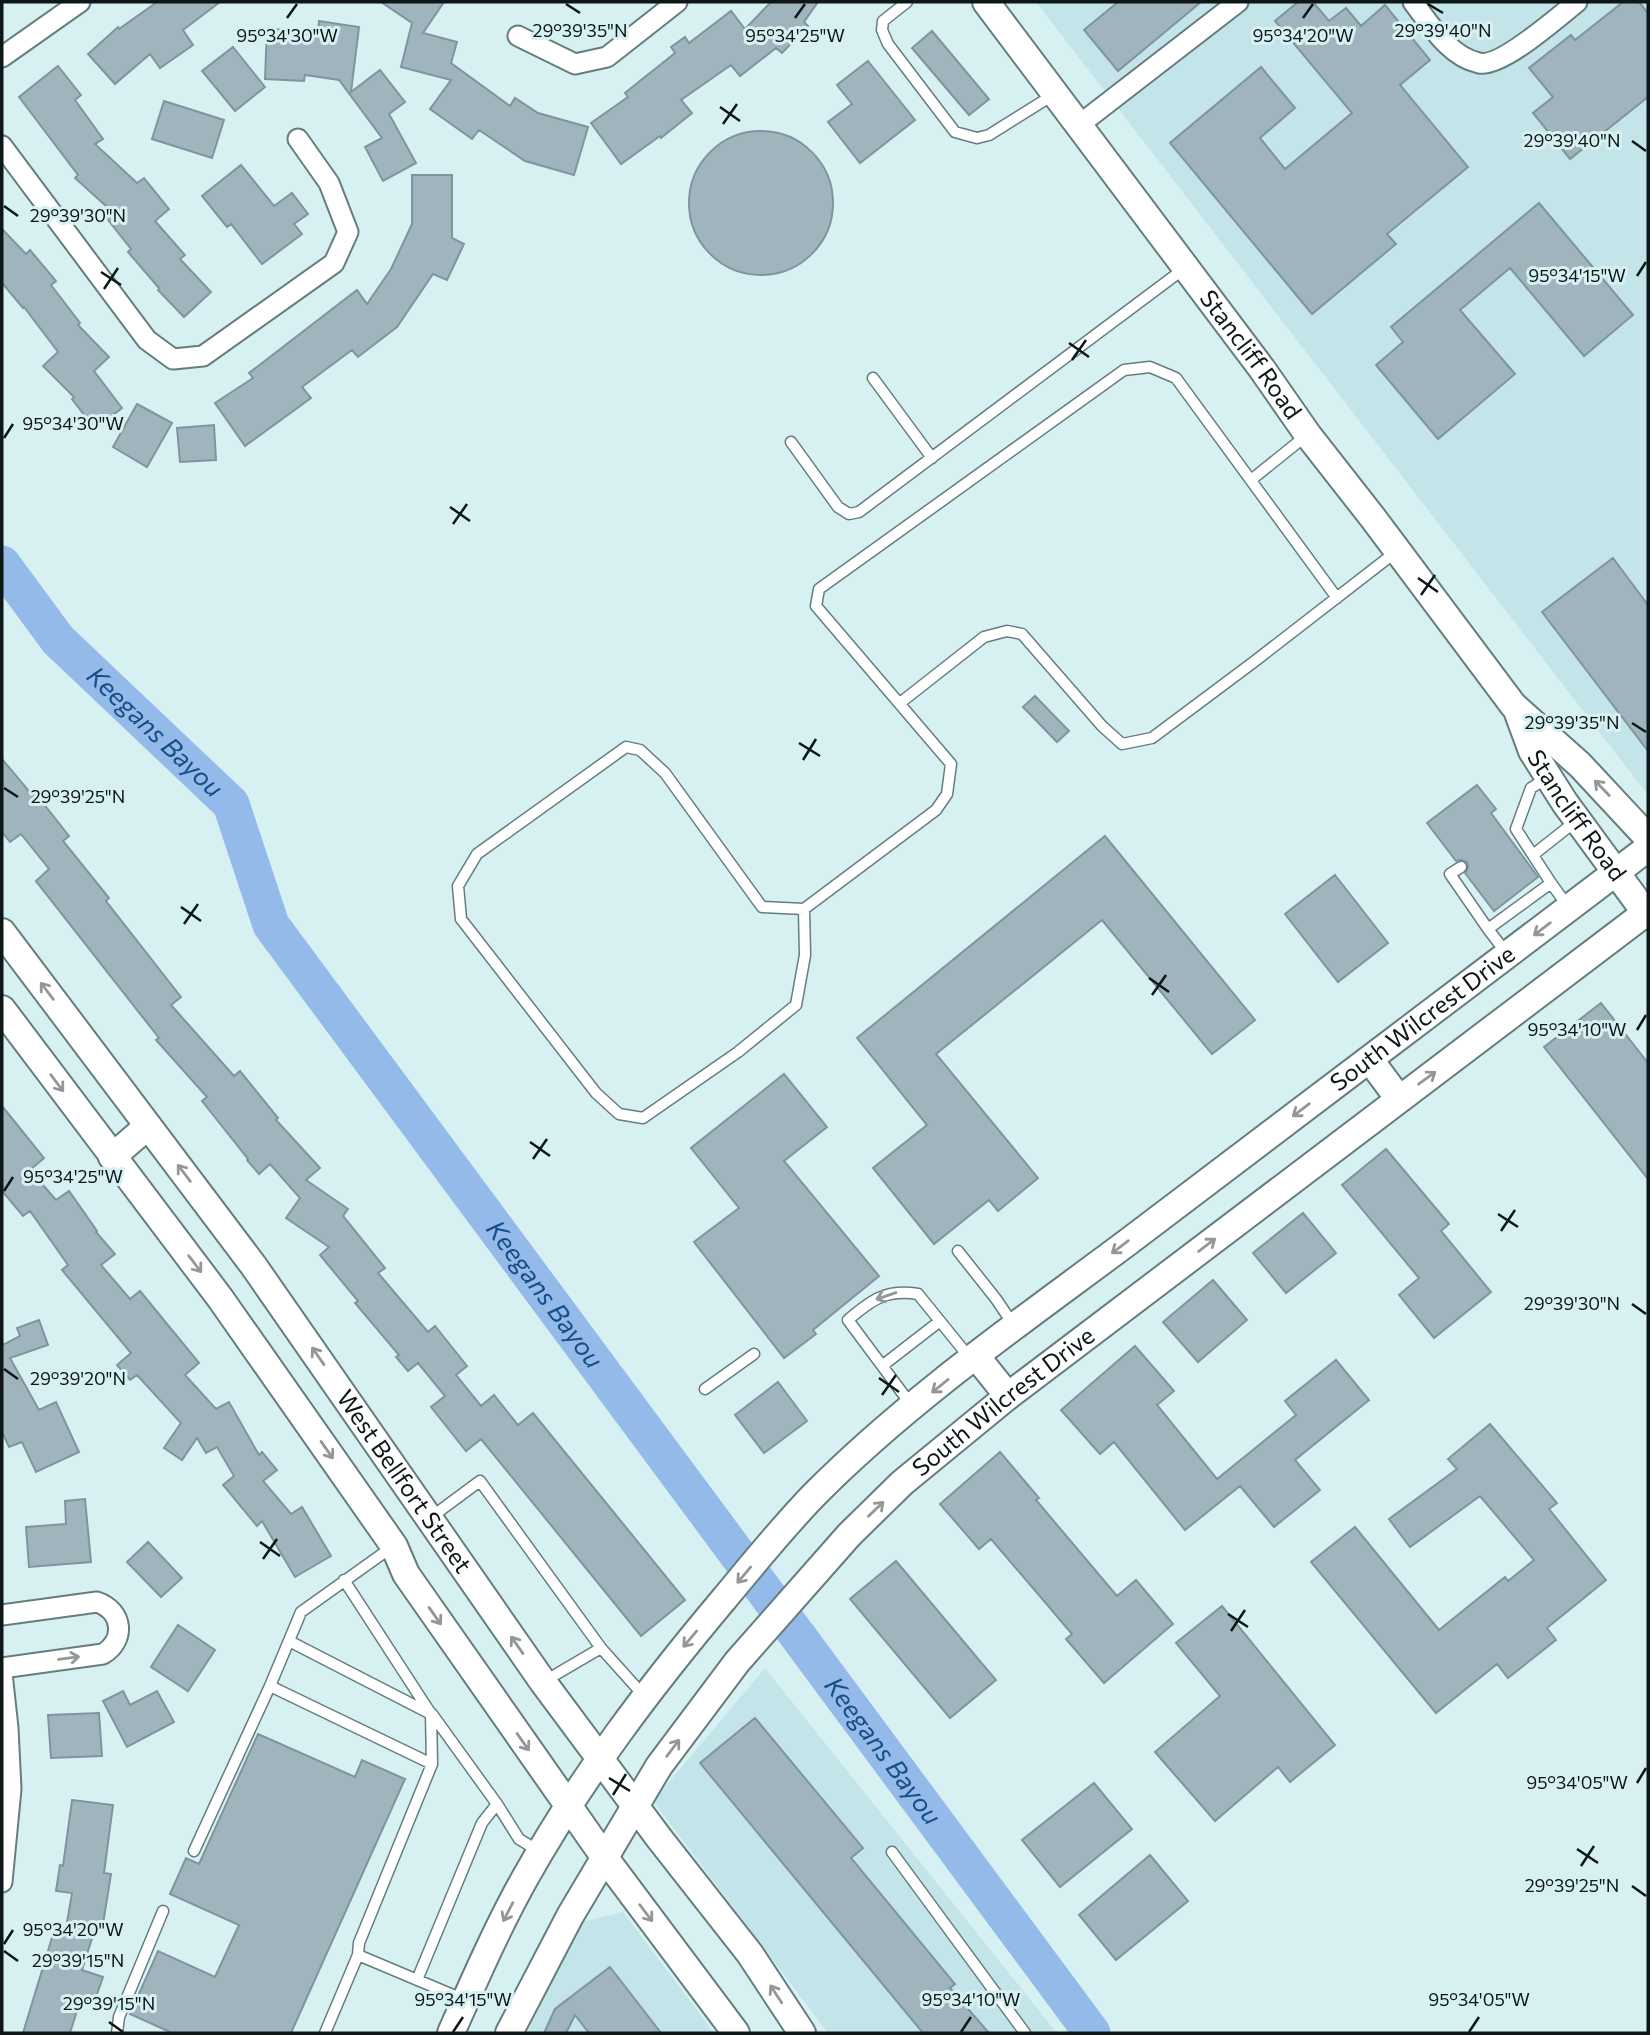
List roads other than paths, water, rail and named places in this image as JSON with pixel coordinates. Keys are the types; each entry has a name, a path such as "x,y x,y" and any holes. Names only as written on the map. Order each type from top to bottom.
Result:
{"main road":[{"name":"Stancliff Road","path":"986,2 1308,435 1516,708 1580,765 1648,838"},
{"name":"Stancliff Road","path":"1516,708 1532,751 1548,776 1577,820 1648,914"},
{"name":"South Wilcrest Drive","path":"600,1759 668,1665 776,1536 826,1484 914,1407 1015,1327 1648,848"},
{"name":"South Wilcrest Drive","path":"509,2033 570,1916 659,1766 746,1653 849,1535 902,1483 1008,1396 1399,1098 1648,914"},
{"name":"West Bellfort Street","path":"2,932 261,1275 542,1682 750,1954 802,2033"},
{"name":"West Bellfort Street","path":"2,1009 220,1298 394,1546 406,1574 568,1807 736,2033"},
{"path":"1370,1060 1399,1098"},
{"path":"112,1157 148,1126"},
{"path":"974,1359 1008,1396"},
{"path":"394,1546 429,1518"},
{"path":"451,2033 491,1945 540,1853 600,1759"}],"street":[{"path":"2,57 80,2"},
{"path":"518,36 575,64 607,57 677,2"},
{"path":"1079,125 1238,2"},
{"path":"1413,2 1438,35 1457,53 1479,63 1497,62 1577,2"},
{"path":"2,146 147,340 173,359 204,356 334,263 348,232 329,183 299,139"},
{"path":"2,1615 97,1602 114,1613 119,1626 117,1640 103,1654 2,1670 11,1789 2,1882"}],"lane":[{"path":"907,2 883,21 882,30 888,44 955,132 977,138 989,135 1055,93"},
{"path":"792,442 838,508 849,514 859,512 1186,268"},
{"path":"804,909 805,955 796,1005 738,1052 643,1118 619,1114 596,1093 461,919 458,886 477,854 626,747 640,750 665,773 762,907 804,909 936,810 947,794 951,764 816,606 819,589 1124,370 1150,367 1176,377 1337,598"},
{"path":"873,378 932,458"},
{"path":"1251,480 1308,435"},
{"path":"900,703 984,637 1007,631 1022,634 1102,726 1122,744 1152,738 1397,551"},
{"path":"1548,776 1531,788 1511,831 1533,855 1569,908"},
{"path":"1533,855 1577,820"},
{"path":"1461,867 1450,874 1507,955"},
{"path":"1488,929 1551,883"},
{"path":"1514,895 1521,905"},
{"path":"958,1251 1015,1327"},
{"path":"914,1407 848,1320 870,1301 899,1291 918,1294 974,1359"},
{"path":"882,1366 940,1321"},
{"path":"705,1389 754,1354"},
{"path":"429,1518 480,1481 601,1648 645,1697"},
{"path":"194,1851 301,1612 394,1546"},
{"path":"344,1580 431,1714 497,1804 519,1839 540,1853"},
{"path":"289,1641 431,1714"},
{"path":"542,1682 601,1648"},
{"path":"270,1686 432,1764"},
{"path":"326,2033 358,1955 359,1943 432,1764 431,1714"},
{"path":"416,1980 482,1824 497,1804"},
{"path":"891,1852 1025,2033"},
{"path":"117,2033 119,2017 163,1911"},
{"path":"358,1955 466,2000"}],"waterway":[{"name":"Keegans Bayou","path":"2,564 58,640 231,804 271,925 1092,2033"}]}
